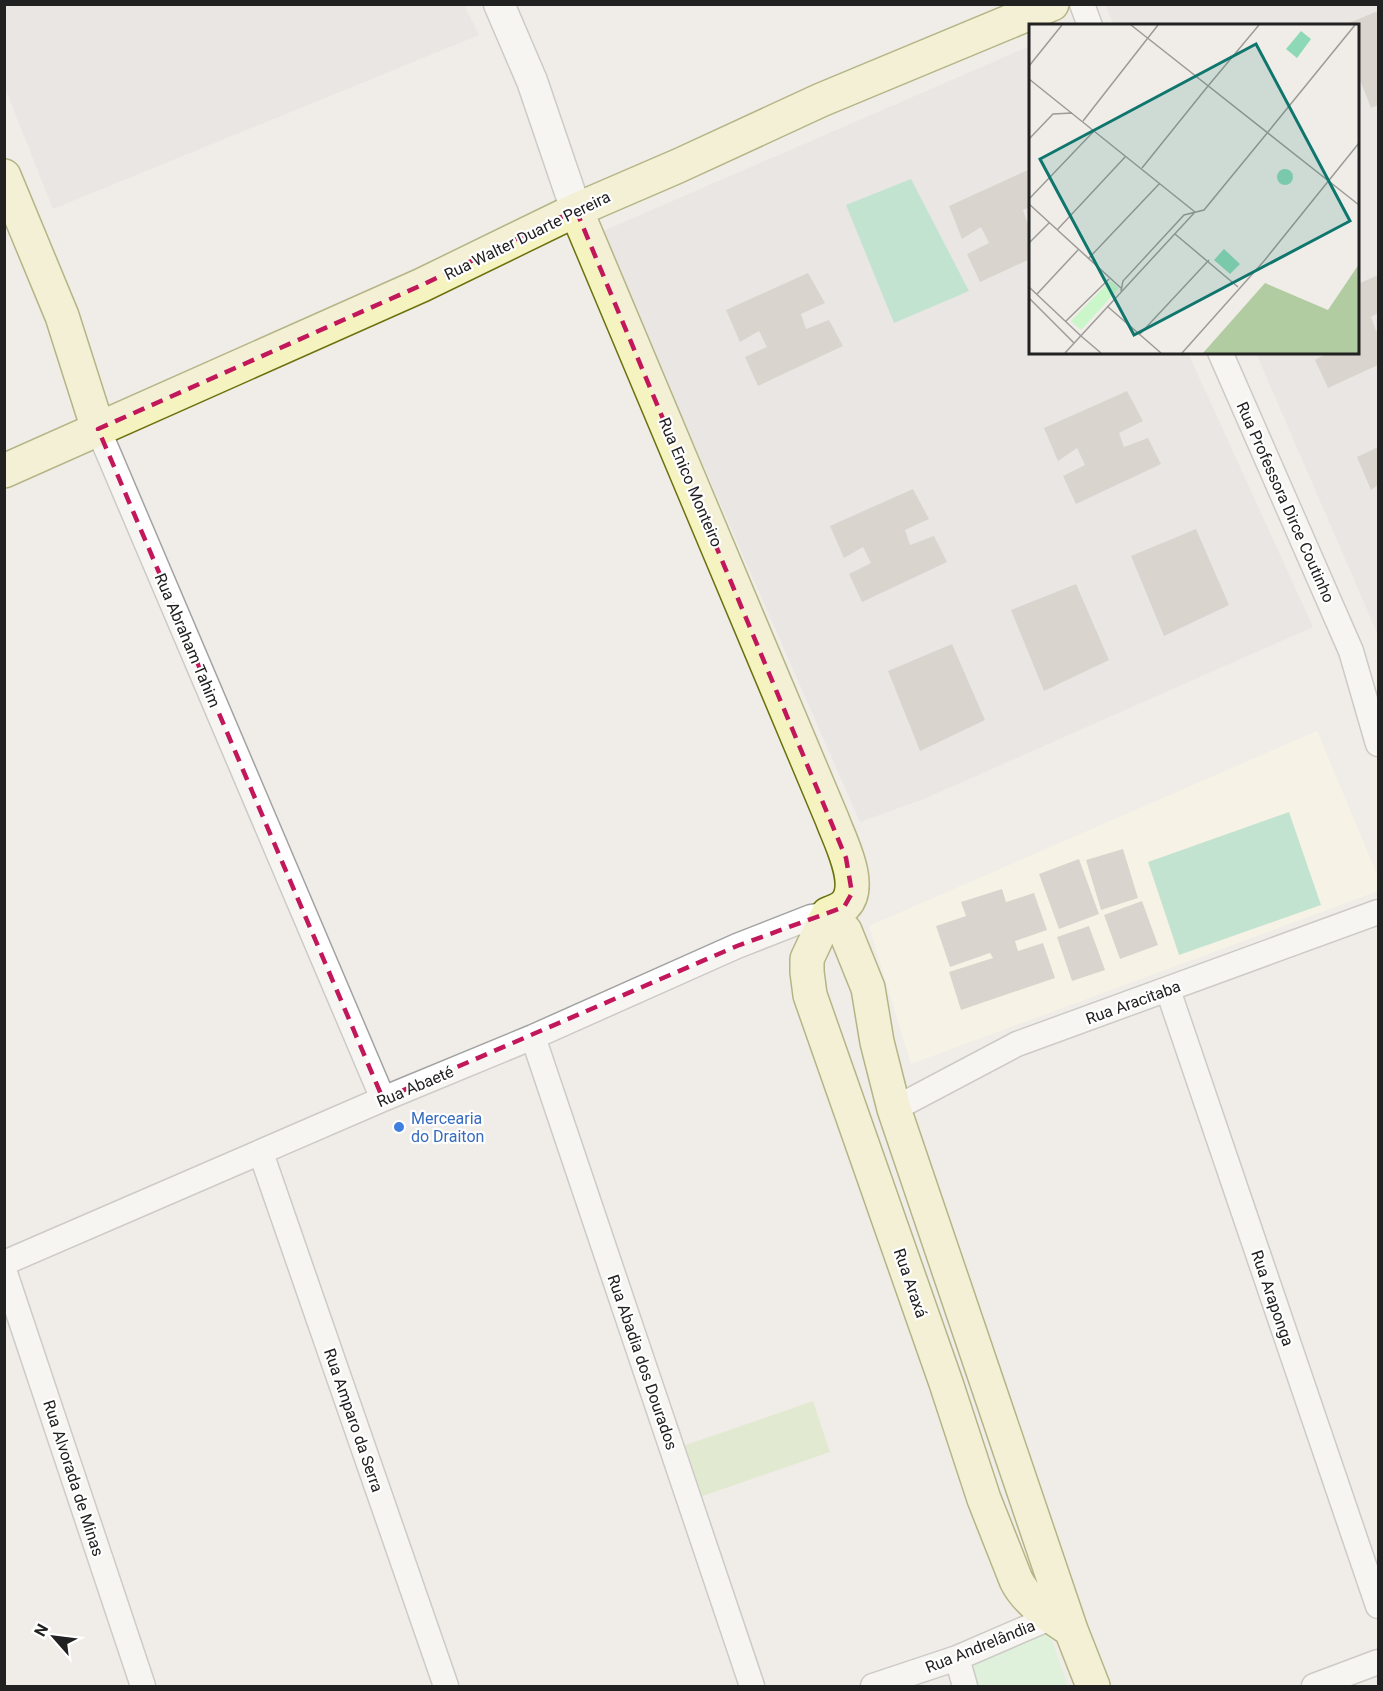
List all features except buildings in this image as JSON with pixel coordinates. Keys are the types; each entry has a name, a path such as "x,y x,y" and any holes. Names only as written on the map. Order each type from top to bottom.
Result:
{"main road":[{"name":"Rua Walter Duarte Pereira","path":"4,471 422,285 576,210 821,100 1052,4"},
{"name":"Rua Abraham Tahim","path":"4,176 62,316 99,429"},
{"name":"Rua Enico Monteiro","path":"576,210 832,819 846,858 852,876 852,893 844,907 828,914"},
{"path":"828,914 845,931 868,987 877,1042 894,1109 1062,1624 1093,1686"},
{"name":"Rua Araxá","path":"828,914 807,959 810,995 1004,1550 1022,1591 1031,1602 1062,1624"},
{"path":"831,1057 877,1042"}],"street":[{"name":"Rua Enico Monteiro","path":"499,4 532,81 576,210"},
{"path":"1082,4 1089,24"},
{"name":"Rua Professora Dirce Coutinho","path":"1221,354 1351,651 1378,744"},
{"name":"Rua Abraham Tahim","path":"99,429 383,1099"},
{"name":"Rua Aracitaba","path":"894,1109 1017,1044 1378,912"},
{"name":"Rua Abaeté","path":"4,1263 737,946 811,917 828,914"},
{"name":"Rua Araponga","path":"1168,990 1378,1606"},
{"name":"Rua Abadia dos Dourados","path":"533,1036 752,1686"},
{"name":"Rua Amparo da Serra","path":"261,1153 446,1686"},
{"name":"Rua Alvorada de Minas","path":"4,1270 143,1686"},
{"name":"Rua Andrelândia","path":"873,1686 1062,1624"},
{"path":"957,1658 965,1686"},
{"path":"1314,1686 1378,1662"}],"highlighted area":[{"path":"576,210 846,858 852,893 844,907 737,946 383,1099 98,429 422,285"}],"shaded area":[{"path":"5,4 464,5 479,35 53,209 5,88"},
{"path":"1105,5 1378,5 1378,635 1256,354 1359,354 1359,24 1114,24"},
{"path":"1029,46 1029,354 1188,354 1313,627 926,798 860,822 601,232"},
{"path":"1317,731 1378,877 1378,891 911,1064 869,926"}],"green space":[{"path":"911,179 969,291 894,323 846,205"},
{"path":"1289,812 1321,905 1179,955 1148,862"},
{"path":"813,1401 830,1452 700,1497 683,1446"},
{"path":"1048,1629 1068,1686 978,1686 970,1663"}],"place":[{"name":"Mercearia do Draiton","path":"399,1127"}]}
